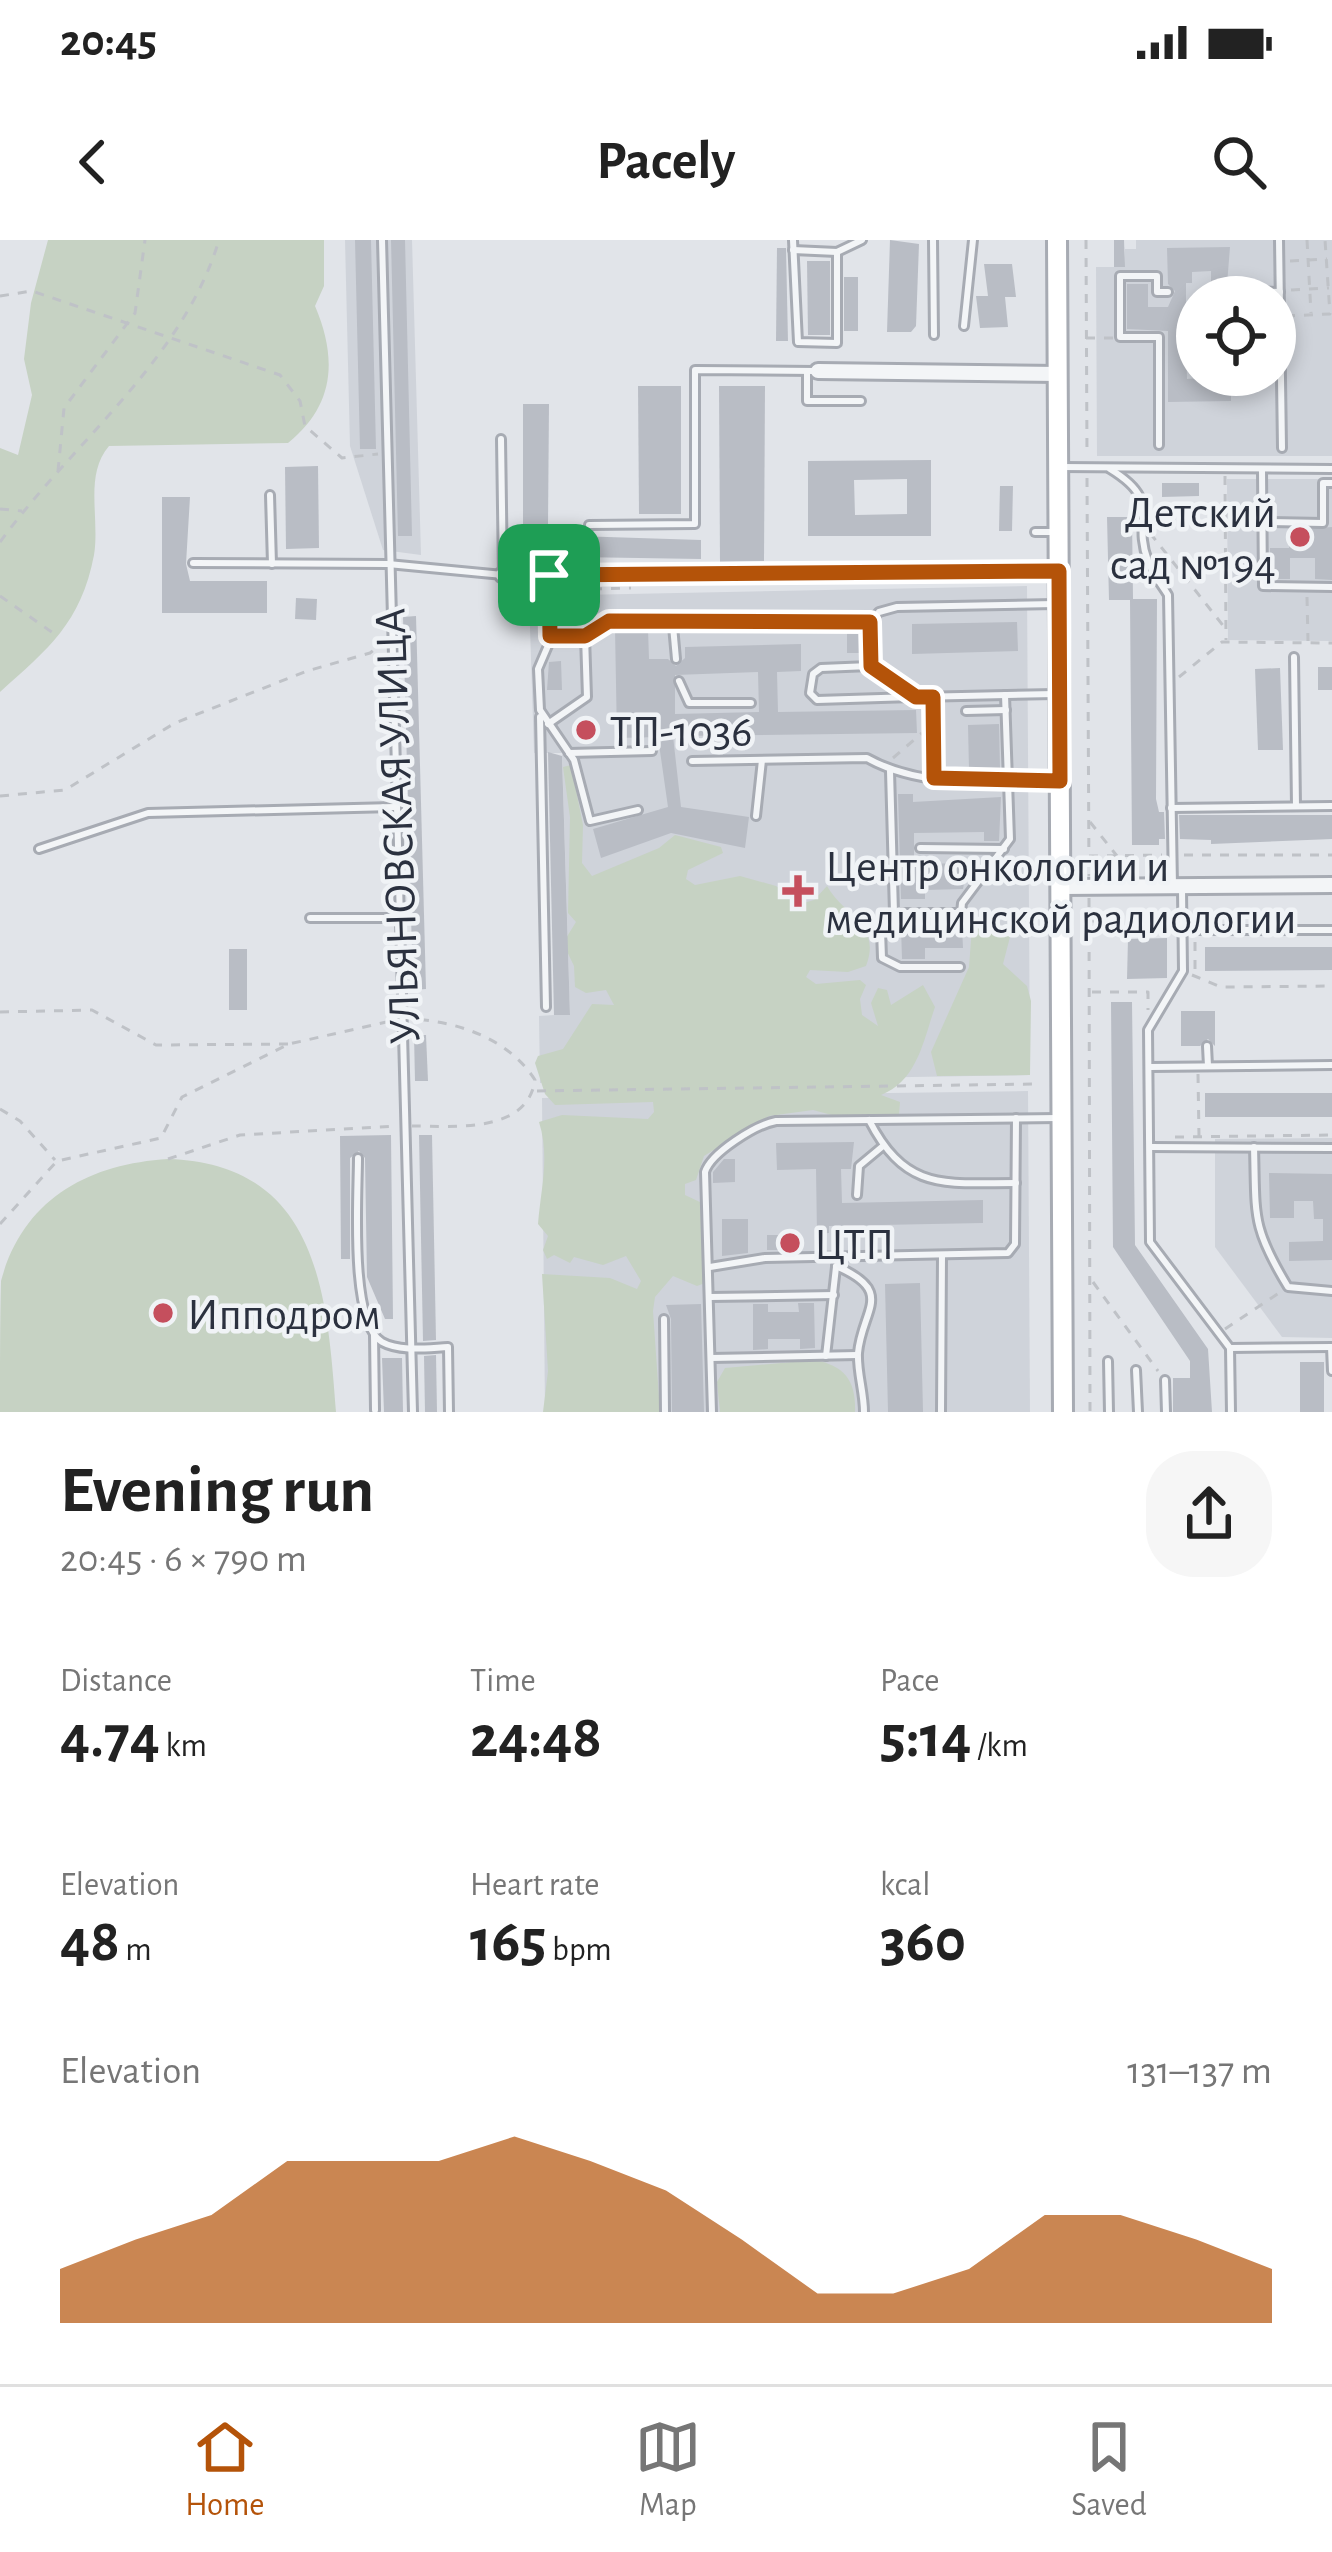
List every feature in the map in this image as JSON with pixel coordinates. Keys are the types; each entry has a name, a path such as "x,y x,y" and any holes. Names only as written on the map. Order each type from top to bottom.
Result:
{"main road":[{"path":"1057,240 1063,1412"}],"street":[{"path":"813,371 1058,374"},
{"path":"503,575 1059,571"},
{"path":"1061,887 1332,885"}],"lane":[{"name":"УЛЬЯНОВСКАЯ УЛИЦА","path":"382,240 413,1412"},
{"path":"837,252 837,343 798,342 794,245 837,252 862,240"},
{"path":"933,240 934,335"},
{"path":"964,326 973,240"},
{"path":"1279,240 1283,276"},
{"path":"1159,445 1159,338 1120,338 1120,276 1157,276 1157,292 1168,292"},
{"path":"589,525 695,524 695,370 813,371 807,401 861,401"},
{"path":"1281,396 1282,448"},
{"path":"194,563 388,564 503,575 501,439"},
{"path":"1059,467 1332,470"},
{"path":"1110,469 1134,483 1144,500 1146,559 1168,596 1171,855 1184,930 1184,971 1148,1030 1150,1242 1230,1348 1231,1412"},
{"path":"1262,470 1263,586 1332,587"},
{"path":"1263,522 1323,523 1323,484 1332,483"},
{"path":"270,495 272,564"},
{"path":"1035,532 1059,532"},
{"path":"546,1007 538,669 550,636 549,575"},
{"path":"871,666 870,622 879,611 1059,604"},
{"path":"550,636 585,636 609,621 673,625 870,622"},
{"path":"673,625 676,659"},
{"path":"548,724 587,697 585,636"},
{"path":"1294,657 1296,806"},
{"path":"916,697 871,666 820,668 813,674 810,693 817,700 1059,694"},
{"path":"679,681 689,703 751,703"},
{"path":"894,913 961,913 962,903 1010,839 1005,695"},
{"path":"933,697 934,778"},
{"path":"540,710 569,754 590,821 638,809"},
{"path":"966,711 1006,710"},
{"path":"586,742 587,753"},
{"path":"569,754 652,751"},
{"path":"692,760 867,758 886,769 934,778 1060,781"},
{"path":"756,816 762,760"},
{"path":"886,769 894,913 881,930 882,958 900,967 959,967"},
{"path":"1171,808 1332,806"},
{"path":"39,849 148,813 394,807"},
{"path":"920,848 1004,849"},
{"path":"310,918 398,918"},
{"path":"1184,930 1332,930"},
{"path":"1203,1067 1207,1046"},
{"path":"1149,1067 1332,1065"},
{"path":"710,1267 765,1258 836,1262 1000,1255 1013,1250 1016,1118"},
{"path":"712,1412 705,1172 711,1159 760,1124 1062,1118"},
{"path":"868,1120 883,1146 928,1183 1016,1183"},
{"path":"1149,1142 1332,1148"},
{"path":"857,1195 863,1158 883,1146"},
{"path":"1254,1147 1256,1232 1288,1287 1332,1291"},
{"path":"358,1158 358,1278 374,1336 375,1410"},
{"path":"941,1412 942,1256"},
{"path":"826,1356 827,1311 834,1295 836,1262"},
{"path":"836,1262 868,1286 868,1328 858,1355 864,1412"},
{"path":"710,1297 834,1295"},
{"path":"664,1319 665,1412"},
{"path":"374,1336 385,1344 411,1348 448,1347 449,1412"},
{"path":"1230,1348 1332,1347 1332,1371"},
{"path":"711,1358 858,1355"},
{"path":"1108,1361 1109,1412"},
{"path":"1136,1370 1138,1412"},
{"path":"1166,1380 1166,1412"}],"path":[{"path":"58,473 64,408 135,313 145,240"},
{"path":"0,542 143,377 165,339 198,301 219,240"},
{"path":"1086,240 1090,1412"},
{"path":"1307,240 1311,315"},
{"path":"1296,315 1330,314 1325,240"},
{"path":"1288,261 1327,259"},
{"path":"1296,290 1328,288"},
{"path":"0,296 32,291 204,353 236,357 280,375 300,401 305,426 342,458 368,458 386,451"},
{"path":"1086,338 1120,338"},
{"path":"1226,469 1226,642"},
{"path":"0,509 24,511"},
{"path":"1145,530 1159,539 1226,630"},
{"path":"1307,587 1308,643"},
{"path":"0,596 56,635"},
{"path":"0,796 64,790 175,723 307,671 370,653 390,637"},
{"path":"1172,680 1226,642 1332,644"},
{"path":"886,769 919,734 934,728"},
{"path":"1088,821 1117,856"},
{"path":"1089,856 1332,855"},
{"path":"1089,921 1177,921 1184,930"},
{"path":"1195,930 1195,976"},
{"path":"1184,971 1221,987 1332,986"},
{"path":"1090,992 1148,992 1148,1030"},
{"path":"0,1012 92,1010 156,1045 289,1044 400,1019 448,1024 489,1038 524,1063 535,1080 534,1091 517,1113 472,1126 240,1135 168,1159"},
{"path":"0,1224 57,1161 160,1138 182,1097 289,1044"},
{"path":"1199,1137 1203,1067"},
{"path":"534,1091 1039,1084"},
{"path":"0,1109 20,1121 57,1161"},
{"path":"1149,1142 1332,1135"},
{"path":"1091,1281 1166,1380"},
{"path":"1219,1334 1288,1287"}],"shaded area":[{"path":"345,240 412,240 421,555 383,550 350,446"},
{"path":"1136,240 1332,240 1332,456 1097,456 1096,267 1124,267 1125,249 1136,249"},
{"path":"1227,479 1332,479 1332,641 1228,640"},
{"name":"Центр онкологии и медицинской радиологии","path":"1027,586 1030,1075 540,1083 539,1016 570,1014 562,753 534,753 529,596"},
{"path":"1028,1091 1030,1412 545,1412 542,1098"},
{"path":"1332,1138 1332,1338 1282,1337 1215,1247 1215,1139"}],"green space":[{"path":"48,240 324,240 324,286 315,306 329,363 315,414 288,443 109,446 97,470 94,555 81,599 47,648 0,692 0,448 18,455 32,395 24,359 31,303"},
{"path":"571,765 583,825 582,863 592,876 659,848 675,835 721,847 723,853 688,870 686,879 695,885 740,876 776,886 800,904 814,900 827,886 865,931 870,952 866,966 848,972 810,970 806,977 816,984 860,980 866,985 860,999 862,1015 878,1026 871,1003 878,988 887,990 891,1005 923,985 935,1007 911,1070 881,1095 900,1102 899,1114 843,1118 813,1110 769,1116 704,1156 696,1180 685,1184 685,1195 702,1203 705,1283 697,1286 673,1276 655,1297 660,1412 543,1412 548,1371 542,1274 610,1278 637,1289 641,1281 626,1256 603,1265 574,1257 570,1263 554,1255 547,1259 543,1250 548,1236 538,1224 544,1160 539,1122 562,1115 648,1119 654,1112 653,1102 555,1105 545,1094 535,1063 538,1056 563,1049 592,1004 614,1005 606,990 586,993 575,987 574,966 563,943 576,922 568,913 570,817 563,767"},
{"path":"996,920 1010,937 1003,964 1027,986 1031,1001 1030,1075 937,1076 931,1052 969,967 972,927"},
{"name":"Ипподром","path":"168,1159 218,1166 257,1184 285,1210 305,1243 319,1281 336,1412 0,1412 1,1281 25,1228 42,1208 86,1178 139,1162"},
{"path":"815,1360 834,1366 847,1377 855,1412 720,1412 717,1382 725,1368"}],"building":[{"path":"355,240 371,240 376,449 360,449"},
{"path":"391,240 405,240 412,536 398,536"},
{"path":"890,240 919,244 916,326 911,332 887,332"},
{"path":"1114,240 1124,240 1125,267 1114,267"},
{"path":"1230,247 1228,276 1211,276 1211,271 1176,276 1176,396 1231,396 1231,401 1168,402 1168,331 1127,329 1127,284 1148,284 1148,307 1168,307 1175,291 1168,284 1167,248"},
{"path":"777,248 786,248 788,341 776,341"},
{"path":"807,261 830,261 830,335 808,335"},
{"path":"984,264 1012,264 1016,297 1005,297 1008,327 980,328 976,296 988,296"},
{"path":"844,277 858,277 858,331 844,331"},
{"path":"638,386 681,386 681,514 639,514"},
{"path":"719,386 765,386 764,561 720,562"},
{"path":"523,404 549,404 548,524 523,524"},
{"path":"931,460 931,536 808,536 808,461","holes":["907,479 907,514 855,515 854,480"]},
{"path":"318,466 319,548 286,549 285,467"},
{"path":"1162,483 1199,483 1199,496 1162,497"},
{"path":"1000,486 1013,486 1012,531 999,531"},
{"path":"162,497 190,497 186,564 190,581 267,581 267,613 162,613"},
{"path":"1107,517 1132,517 1133,599 1157,599 1156,799 1159,812 1164,812 1165,839 1159,839 1159,845 1132,845 1130,600 1109,600"},
{"name":"Детский сад №194","path":"1332,527 1332,580 1315,579 1315,558 1290,558 1290,579 1270,579 1270,548 1289,548 1289,530"},
{"path":"576,536 701,540 701,559 576,557"},
{"path":"296,598 317,599 316,620 295,619"},
{"path":"416,616 426,989 413,990 403,617"},
{"path":"1017,622 1018,651 912,654 912,624"},
{"name":"Центр онкологии и медицинской радиологии","path":"615,629 648,629 649,659 668,659 676,666 685,658 685,647 801,644 801,671 777,672 778,712 916,710 917,733 673,736 681,807 749,817 745,848 671,833 601,858 593,829 668,807 658,737 617,738","holes":["758,672 759,712 675,714 675,675"]},
{"path":"847,629 861,629 861,653 847,653"},
{"path":"561,661 562,690 547,690 549,662"},
{"path":"1318,667 1332,667 1332,690 1318,690"},
{"path":"1280,668 1283,750 1258,750 1255,669"},
{"path":"999,724 1000,768 969,769 968,725"},
{"path":"548,752 562,756 570,1015 554,1015"},
{"path":"898,794 913,794 913,802 1001,797 999,841 984,841 984,832 914,833 914,864 968,863 963,889 925,890 925,899 901,899"},
{"path":"1179,815 1332,815 1332,839 1211,844 1211,840 1180,839"},
{"path":"901,927 962,927 963,948 925,948 925,959 902,959"},
{"path":"1167,938 1167,978 1127,979 1128,939"},
{"path":"1205,947 1332,947 1332,970 1205,971"},
{"path":"229,949 247,949 247,1010 229,1010"},
{"path":"1111,1002 1132,1002 1135,1245 1208,1349 1212,1412 1173,1412 1173,1378 1190,1378 1190,1361 1113,1247"},
{"path":"1181,1011 1215,1011 1215,1046 1208,1039 1200,1046 1181,1046"},
{"path":"414,1035 426,1035 428,1081 415,1081"},
{"path":"1205,1093 1332,1093 1332,1117 1205,1117"},
{"path":"391,1135 393,1319 385,1319 367,1277 365,1158 359,1151 350,1158 350,1259 341,1259 340,1136"},
{"path":"419,1135 432,1135 436,1340 423,1341"},
{"path":"854,1142 851,1169 841,1169 842,1203 983,1200 983,1223 829,1226 829,1233 817,1234 816,1169 777,1170 776,1143"},
{"path":"724,1159 735,1159 735,1182 713,1183 713,1172"},
{"path":"1269,1173 1332,1174 1332,1260 1289,1261 1289,1242 1323,1241 1323,1219 1314,1219 1313,1201 1294,1201 1294,1218 1270,1218"},
{"path":"722,1219 748,1219 748,1253 722,1256"},
{"name":"ЦТП","path":"767,1235 800,1235 800,1250 767,1250"},
{"path":"920,1283 923,1412 888,1412 885,1284"},
{"path":"798,1303 814,1303 815,1348 800,1349 800,1339 768,1339 768,1349 753,1350 753,1304 768,1304 768,1312 799,1312"},
{"path":"701,1304 704,1412 672,1412 671,1319 666,1305"},
{"path":"436,1355 437,1412 425,1412 424,1356"},
{"path":"382,1358 402,1358 403,1412 384,1412"},
{"path":"1300,1362 1324,1362 1324,1412 1300,1412"}],"place":[{"name":"Детский сад №194","path":"1300,537"},
{"name":"ТП-1036","path":"586,730"},
{"name":"Центр онкологии и медицинской радиологии","path":"798,891"},
{"name":"ЦТП","path":"790,1243"},
{"name":"Ипподром","path":"163,1313"}],"route":[{"path":"1059,571 1060,781 934,778 933,697 916,697 871,666 870,622 661,625 609,621 585,636 550,636 549,575 1059,571"}]}
